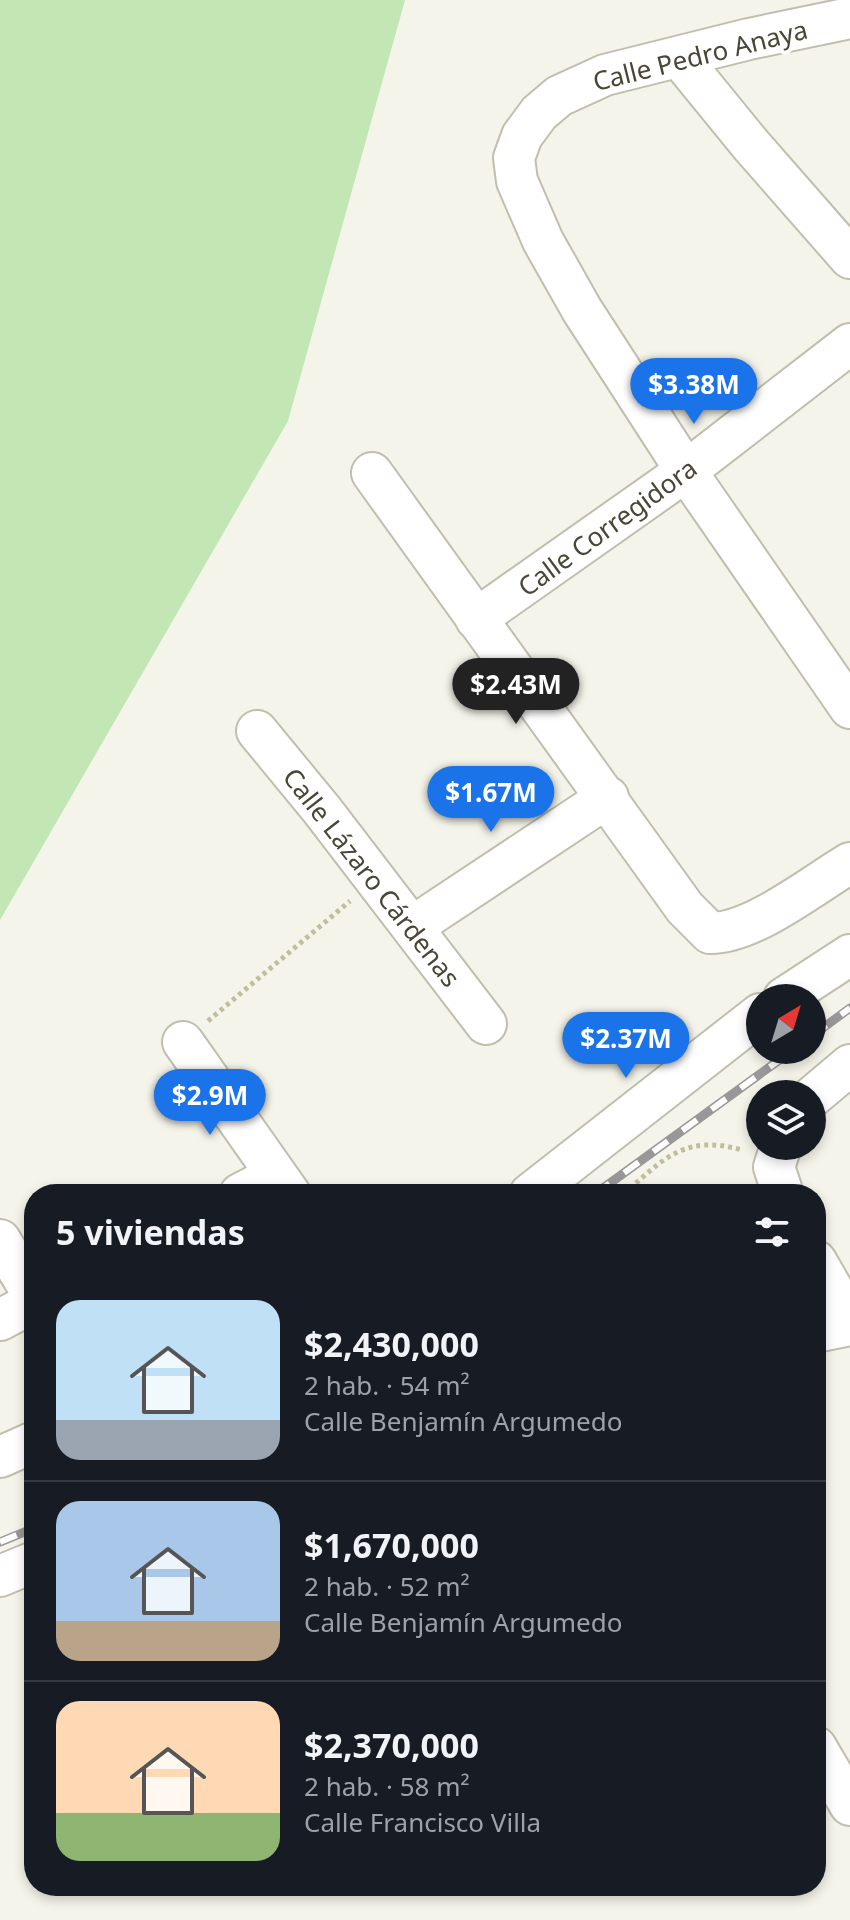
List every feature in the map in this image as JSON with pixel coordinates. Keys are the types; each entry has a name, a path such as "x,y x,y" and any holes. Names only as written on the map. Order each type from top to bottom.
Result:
{"street":[{"name":"Calle Pedro Anaya","path":"686,471 582,310 543,241 517,181 514,158 522,136 539,113 559,96 605,75 749,39 850,18"},
{"path":"680,58 850,258"},
{"name":"Calle Corregidora","path":"476,619 686,471 850,344"},
{"path":"686,471 850,708"},
{"path":"372,473 685,908 710,933 726,933 749,923 850,863"},
{"name":"Calle Lázaro Cárdenas","path":"257,731 486,1024"},
{"path":"412,927 608,797"},
{"path":"805,984 850,955"},
{"path":"543,1184 746,1025"},
{"path":"183,1042 283,1184"},
{"path":"826,1085 850,1065"},
{"path":"0,1240 24,1282"},
{"path":"826,1279 850,1322 826,1329"},
{"path":"0,1320 24,1305"},
{"path":"0,1457 24,1446"},
{"path":"0,1576 24,1566"},
{"path":"826,1764 850,1805"}],"path":[{"path":"183,1042 375,880"},
{"path":"635,1184 655,1166 699,1143 729,1146 751,1153 779,1169"}],"green space":[{"path":"0,0 405,0 288,421 0,920"}],"railway":[{"path":"826,1026 850,1008"},
{"path":"609,1184 774,1064"},
{"path":"0,1542 24,1532"}]}
